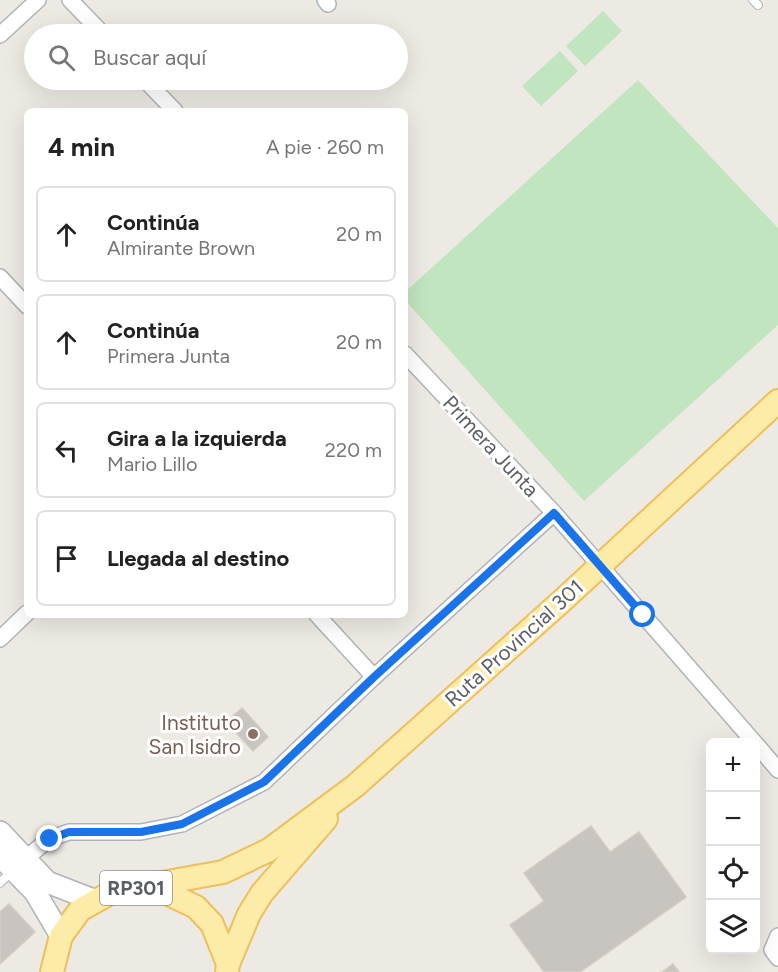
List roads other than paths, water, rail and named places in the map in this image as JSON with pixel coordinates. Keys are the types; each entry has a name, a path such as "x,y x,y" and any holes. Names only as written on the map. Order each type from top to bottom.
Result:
{"main road":[{"name":"Ruta Provincial 301","path":"140,887 223,872 269,850 355,786 778,402"},
{"name":"Ruta Provincial 301","path":"228,968 249,914 262,893 281,868 355,786"},
{"path":"0,832 10,867 35,892 61,936"},
{"path":"10,867 96,901"},
{"name":"RP301","path":"52,972 61,936 80,910 112,892 140,887 158,889 196,907 212,924 228,968"}],"street":[{"path":"0,35 38,0"},
{"path":"70,0 93,24"},
{"path":"155,90 172,108"},
{"path":"0,277 24,303"},
{"name":"Primera Junta","path":"408,357 554,513 751,738"},
{"path":"10,867 50,839 69,832 141,832 182,824 264,782 374,677 554,513"},
{"path":"0,639 24,617"},
{"path":"320,618 374,677"},
{"name":"Primera Junta","path":"760,749 778,770"}],"place":[{"name":"Instituto San Isidro","path":"253,734"}]}
